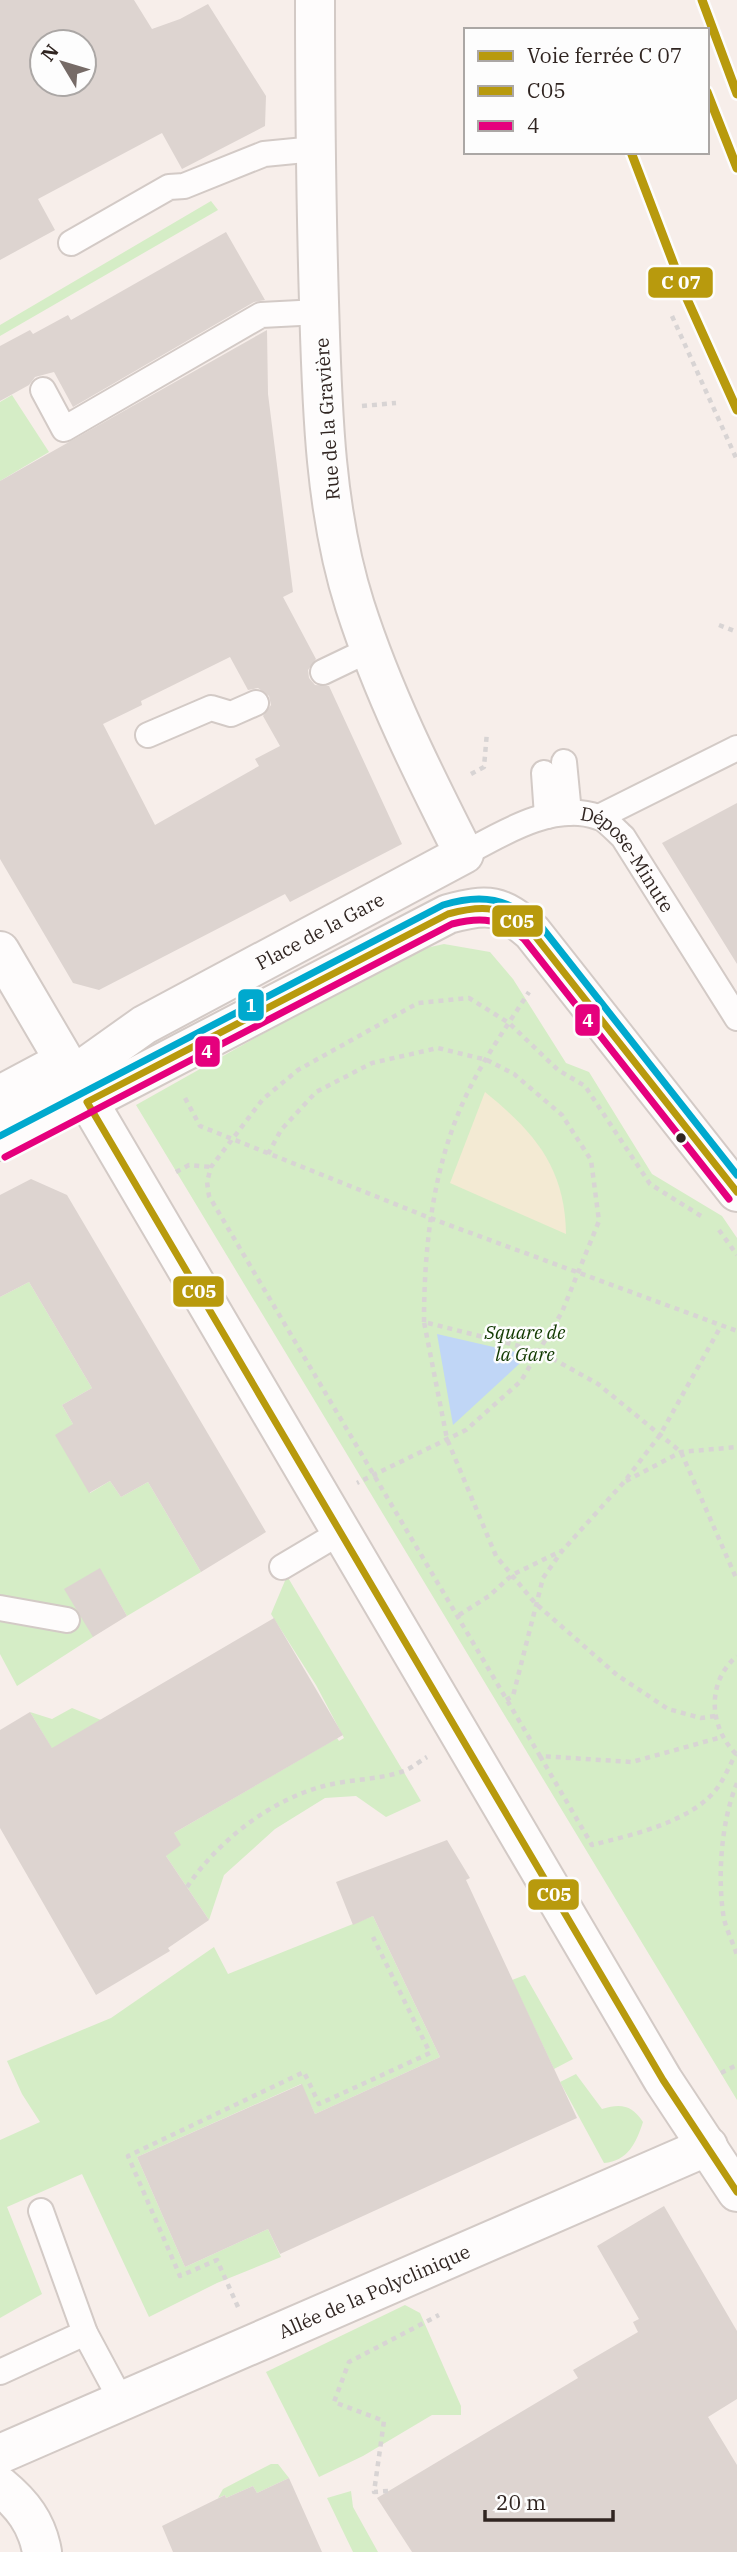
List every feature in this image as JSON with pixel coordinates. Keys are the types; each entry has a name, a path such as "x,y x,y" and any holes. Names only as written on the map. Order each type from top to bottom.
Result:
{"street":[{"name":"Rue de la Gravière","path":"315,0 319,312 330,493 355,604 396,717 464,854"},
{"name":"Place de la Gare","path":"73,1078 144,1025 464,854"},
{"path":"0,1116 73,1078 448,914 480,906 507,910 532,932 737,1192"},
{"path":"0,951 668,2088 737,2192"},
{"name":"Allée de la Polyclinique","path":"0,2454 708,2146"},
{"path":"41,2438 10,2495 39,2534 43,2552"}],"lane":[{"path":"71,243 169,187 184,186 264,154 315,149"},
{"path":"43,390 64,429 261,315 319,312"},
{"path":"323,672 371,649"},
{"path":"148,735 211,708 231,714 256,703"},
{"path":"599,817 737,748"},
{"path":"554,767 558,815"},
{"name":"Dépose-Minute","path":"464,854 506,832 558,815 599,817 623,837 737,1018"},
{"path":"0,1087 73,1078"},
{"path":"0,1148 73,1078"},
{"path":"282,1567 341,1532"},
{"path":"0,1608 67,1620"},
{"path":"41,2211 85,2333 122,2402"},
{"path":"0,2372 85,2333"}],"path":[{"path":"672,316 737,460"},
{"path":"719,625 737,632"},
{"path":"462,778 484,767 487,733"},
{"path":"552,958 509,1023 465,1098 430,1218 424,1261 424,1322 447,1439 496,1556 535,1603 617,1675 668,1709 701,1718 715,1716"},
{"path":"705,1219 650,1184 585,1086 558,1070 509,1023 469,998 418,1003 298,1070 263,1099 211,1167 207,1182 209,1196 592,1844 627,1836 681,1817 716,1789 737,1754 722,1737 715,1716 714,1697 720,1679 737,1656"},
{"path":"268,1154 281,1130 316,1092 372,1063 438,1048 487,1060 514,1074 562,1115 591,1160 598,1222 562,1312 521,1381 466,1430 322,1500"},
{"path":"182,1093 200,1126 430,1218 737,1331"},
{"path":"176,1171 188,1165 211,1167"},
{"path":"716,1226 737,1255"},
{"path":"424,1322 539,1352 598,1384 660,1434 681,1452 737,1580"},
{"path":"506,1700 513,1696 543,1578 562,1551 624,1482 660,1434 721,1326"},
{"path":"624,1482 681,1452 737,1447"},
{"path":"459,1615 489,1596 512,1575 562,1551"},
{"path":"187,1887 204,1862 229,1840 295,1794 325,1785 403,1771 461,1737"},
{"path":"540,1756 632,1762 722,1737"},
{"path":"737,1783 728,1804 722,1855 724,1919 737,1955"},
{"path":"254,2343 217,2260 180,2276 128,2156 304,2072 319,2104 430,2053 373,1937"},
{"path":"721,2073 737,2065"},
{"path":"388,2491 374,2493 384,2421 334,2402 349,2362 439,2315"}],"green space":[{"path":"211,201 218,210 0,336 0,325"},
{"path":"12,395 49,452 0,481 0,402"},
{"name":"Square de la Gare","path":"444,944 490,952 513,979 566,1063 589,1072 652,1174 722,1216 737,1238 737,2100 136,1105 408,952"},
{"path":"29,1282 92,1388 62,1405 73,1424 90,1493 110,1481 121,1497 148,1482 201,1572 127,1616 100,1569 93,1637 17,1686 0,1654 0,1297"},
{"path":"287,1576 421,1801 386,1817 356,1796 325,1798 275,1829 224,1875 209,1920 166,1856 174,1833 337,1738 339,1741 344,1738 316,1685 271,1614"},
{"path":"72,1708 101,1720 57,1757 30,1712 52,1719"},
{"path":"373,1916 440,2057 315,2114 301,2084 137,2157 185,2267 268,2229 281,2257 217,2283 149,2317 82,2174 7,2207 42,2294 0,2318 0,2140 40,2122 22,2094 7,2061 111,2018 214,1947 228,1974"},
{"path":"525,1975 573,2059 554,2069 512,1980"},
{"path":"576,2074 602,2109 626,2107 635,2112 643,2122 634,2144 619,2159 604,2163 560,2082"},
{"path":"405,2305 420,2313 461,2406 461,2415 432,2415 363,2456 319,2477 266,2372"},
{"path":"271,2464 278,2464 289,2478 257,2493 253,2486 226,2498 225,2495 218,2498 223,2489"},
{"path":"351,2491 353,2507 378,2552 353,2552 327,2498"}],"sand":[{"path":"485,1092 518,1122 544,1153 560,1189 566,1234 450,1183"}],"water":[{"path":"437,1334 529,1355 453,1425"}],"building":[{"path":"0,0 134,0 152,29 180,19 208,4 266,96 265,126 182,169 162,133 38,199 55,230 0,260"},
{"path":"226,232 265,300 254,302 73,407 54,372 35,377 29,385 0,401 0,346 30,330 33,334 68,315 71,320"},
{"path":"267,330 268,394 293,592 283,597 316,659 308,670 309,678 315,685 329,686 402,844 290,902 285,894 99,990 73,983 0,859 0,481","holes":["230,657 248,690 258,688 269,696 271,705 263,716 280,746 255,759 259,766 155,825 103,724 142,705 141,701"]},
{"path":"737,803 737,964 662,843"},
{"path":"31,1179 67,1195 266,1532 201,1572 148,1482 121,1497 110,1481 89,1493 55,1435 73,1424 62,1405 92,1388 29,1282 0,1297 0,1195"},
{"path":"100,1568 127,1616 93,1637 64,1589"},
{"path":"274,1618 343,1735 174,1833 181,1845 166,1856 209,1920 168,1948 170,1951 96,1995 0,1828 0,1730 30,1712 52,1748"},
{"path":"447,1840 470,1878 466,1880 577,2118 280,2254 268,2229 185,2267 137,2157 302,2084 315,2114 440,2057 373,1916 353,1925 336,1882"},
{"path":"664,2206 737,2331 737,2399 708,2417 737,2465 737,2552 412,2552 377,2498 578,2378 573,2370 638,2332 633,2322 639,2319 597,2246"},
{"path":"289,2478 322,2552 173,2552 162,2526 225,2495 226,2498 253,2486 257,2493"}],"transit line":[{"path":"702,0 737,94"},
{"path":"709,97 737,168"},
{"path":"632,154 687,299 737,410"},
{"name":"1","path":"0,1136 443,905 482,899 506,904 540,925 737,1175"},
{"name":"C05","path":"737,1192 532,932 511,917 493,909 473,909 448,914 87,1102 663,2080 737,2192"},
{"name":"4","path":"5,1157 452,924 482,920 499,923 524,939 729,1199"}]}
